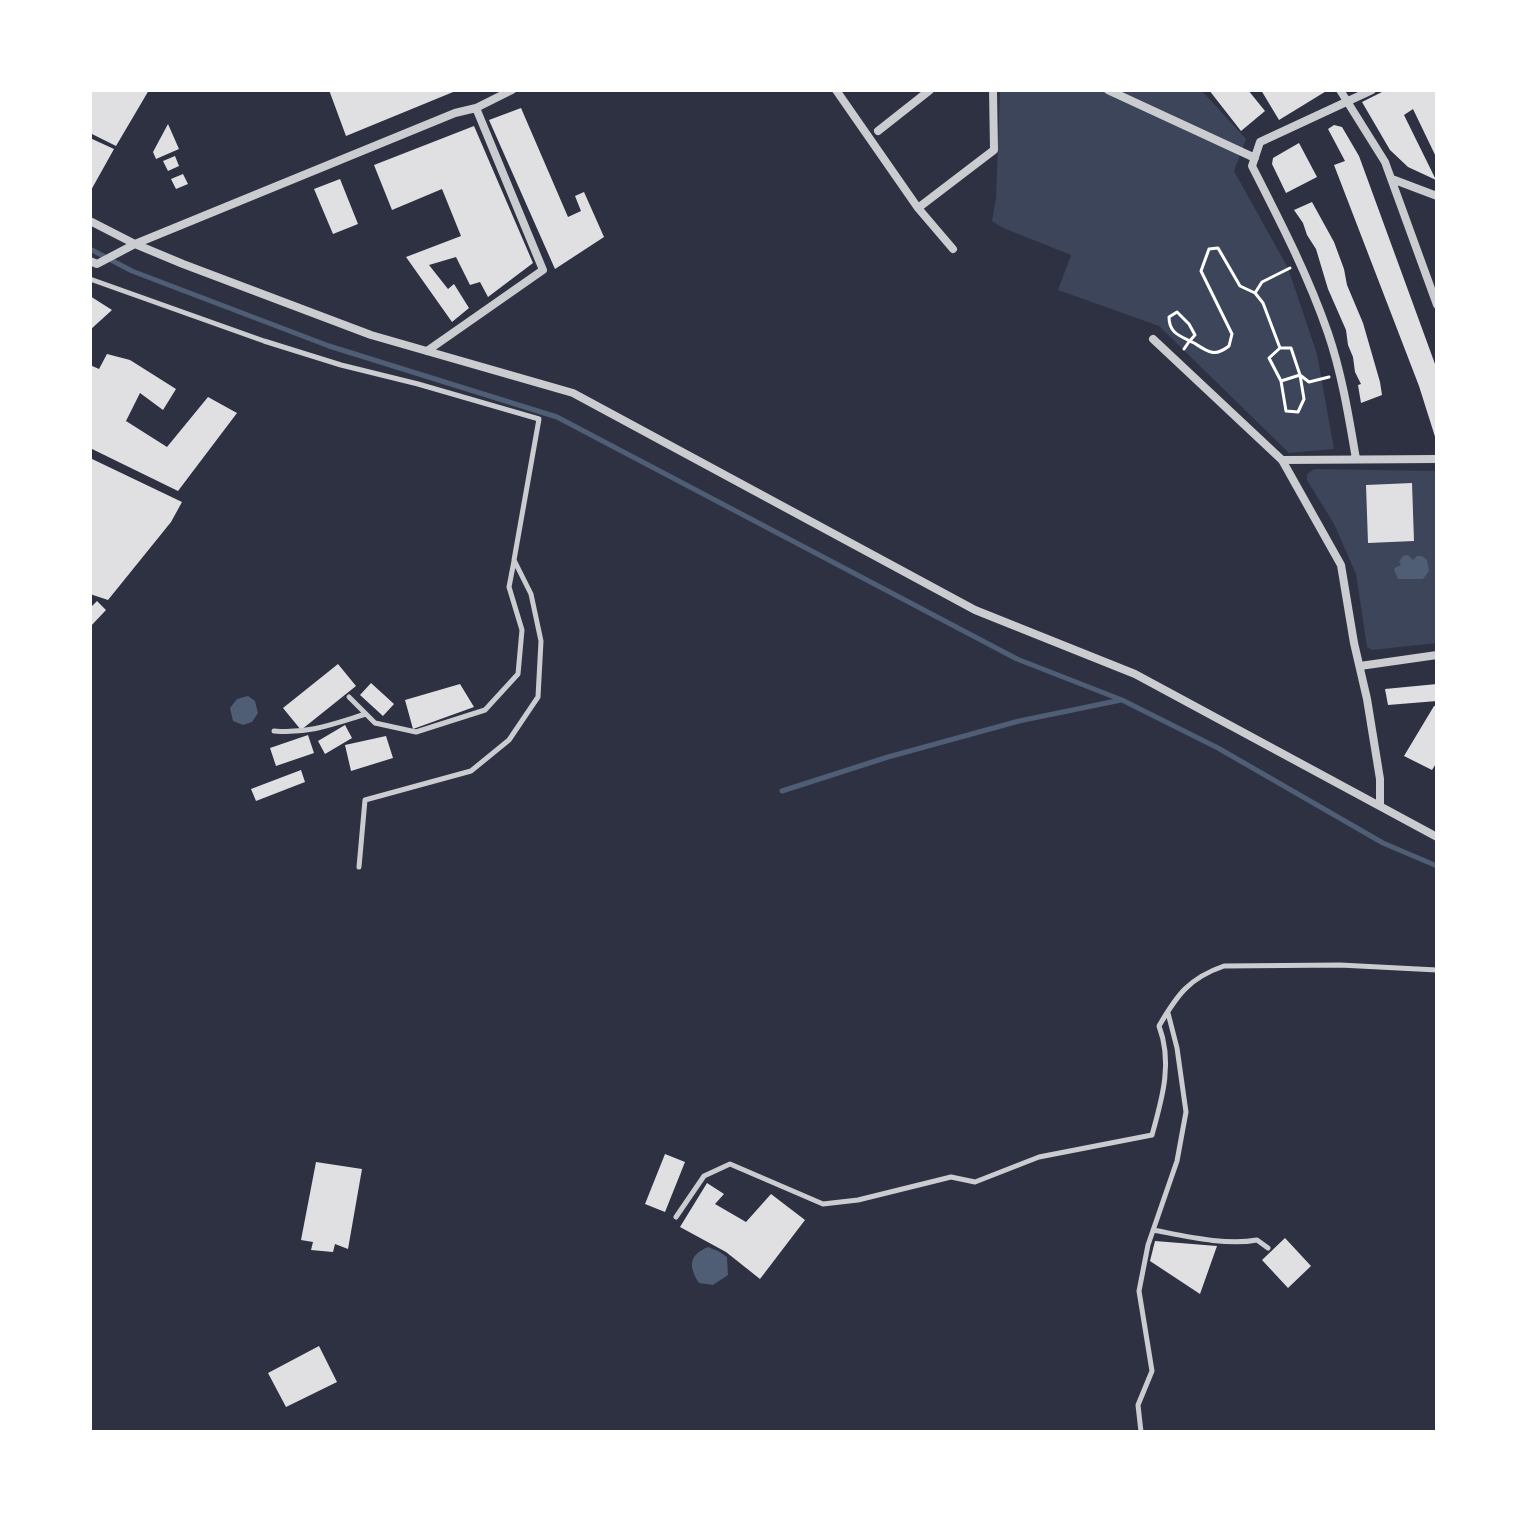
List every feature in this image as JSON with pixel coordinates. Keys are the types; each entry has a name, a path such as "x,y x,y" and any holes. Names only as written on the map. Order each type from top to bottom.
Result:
{"street":[{"path":"92,264 441,119 476,108 510,90"},
{"path":"836,90 918,208 953,249"},
{"path":"878,131 930,90"},
{"path":"918,208 994,150 993,90"},
{"path":"1108,90 1253,162 1301,262 1329,335 1356,459"},
{"path":"1340,90 1385,162 1437,305"},
{"path":"1253,162 1260,142 1372,90"},
{"path":"427,351 543,270 476,108"},
{"path":"1392,179 1437,196"},
{"path":"90,221 197,270 371,335 573,393 975,610 1135,674 1437,837"},
{"path":"1153,339 1282,460 1341,565 1380,779 1380,806"},
{"path":"1282,460 1437,459"},
{"path":"1360,666 1437,655"}],"lane":[{"path":"90,279 341,365 539,419 509,587 522,630 518,674 485,710 416,732 375,723 349,697"},
{"path":"359,867 365,800 471,771 509,740 538,697 541,641 531,594 514,560"},
{"path":"274,731 311,731 366,714"},
{"path":"676,1217 704,1176 730,1164 823,1204 858,1200 951,1177 975,1182 1039,1157 1152,1135 1165,1090 1165,1041 1159,1026 1178,995 1208,971 1224,966 1340,965 1437,970"},
{"path":"1141,1432 1138,1405 1152,1371 1139,1291 1148,1245 1177,1161 1186,1112 1177,1048 1168,1012"},
{"path":"1153,1230 1199,1238 1257,1240 1268,1248"}],"path":[{"path":"1178,361 1190,341 1195,335 1177,312 1169,317 1169,325 1177,337 1190,341 1212,353 1221,352 1229,346 1232,334 1201,271 1209,249 1218,248 1240,286 1255,293 1263,303 1280,348"},
{"path":"1255,293 1262,282 1301,262"},
{"path":"1280,348 1291,348 1300,375 1304,399 1298,412 1286,411 1281,381 1269,358 1280,348"},
{"path":"1300,375 1309,382 1338,374"},
{"path":"1281,381 1300,375"}],"shaded area":[{"path":"1000,90 1201,90 1246,139 1234,171 1288,268 1317,354 1334,449 1289,453 1159,326 1058,290 1071,255 992,221 996,198"},
{"path":"1314,469 1437,471 1437,643 1372,650 1367,647 1356,574 1334,524 1307,480 1307,474"},
{"path":"1408,555 1413,560 1422,556 1427,560 1429,571 1423,579 1398,579 1394,570 1401,565 1399,562 1403,556"},
{"path":"248,696 255,701 258,713 252,722 243,725 233,721 230,708 237,699"},
{"path":"708,1247 727,1257 728,1275 713,1285 699,1283 692,1266 694,1257"}],"building":[{"path":"90,90 149,90 116,146 90,133"},
{"path":"329,90 458,90 346,136"},
{"path":"1209,90 1248,90 1265,111 1241,131"},
{"path":"1261,90 1328,90 1279,120"},
{"path":"1386,90 1437,90 1437,159 1413,109 1404,115 1436,180 1408,167 1390,150 1362,102"},
{"path":"521,108 568,217 581,211 575,196 584,192 604,237 555,269 489,120"},
{"path":"168,124 179,149 156,159 153,152"},
{"path":"1334,125 1342,127 1359,156 1437,370 1437,443 1419,386 1334,165 1345,161 1328,129"},
{"path":"474,126 533,263 488,297 480,282 470,285 456,257 429,265 448,289 454,284 469,308 452,322 406,257 461,236 442,189 392,210 374,165"},
{"path":"90,138 114,149 90,192"},
{"path":"1299,143 1317,177 1286,193 1272,164 1273,158"},
{"path":"175,156 179,166 168,171 163,161"},
{"path":"183,174 188,184 176,189 171,179"},
{"path":"340,179 358,224 333,234 314,189"},
{"path":"1312,202 1334,242 1380,382 1382,395 1361,403 1358,385 1361,384 1355,372 1346,330 1328,289 1316,249 1294,210"},
{"path":"90,296 112,310 90,330"},
{"path":"107,354 130,360 176,389 163,410 140,393 126,421 167,447 208,397 237,413 178,491 90,448 90,365 99,369"},
{"path":"90,458 182,502 171,522 108,600 90,594"},
{"path":"1412,483 1414,541 1368,543 1366,485"},
{"path":"97,601 106,610 90,627 90,608"},
{"path":"338,664 356,686 301,730 283,708"},
{"path":"371,683 394,704 383,716 360,695"},
{"path":"460,684 474,707 413,729 405,700"},
{"path":"1437,684 1437,701 1388,705 1385,689"},
{"path":"1434,706 1437,706 1437,762 1432,770 1404,756"},
{"path":"345,725 352,738 325,754 318,741"},
{"path":"308,735 314,753 276,766 270,748"},
{"path":"386,736 393,758 351,771 345,745"},
{"path":"301,770 305,782 256,801 251,789"},
{"path":"665,1154 685,1162 665,1212 645,1204"},
{"path":"316,1162 362,1169 348,1249 335,1244 333,1252 311,1250 313,1242 301,1240"},
{"path":"707,1183 724,1194 715,1204 746,1222 771,1194 805,1220 760,1279 726,1252 680,1227"},
{"path":"1285,1238 1311,1266 1288,1288 1262,1260"},
{"path":"1155,1241 1217,1246 1200,1294 1150,1261"},
{"path":"319,1346 337,1382 286,1407 268,1373"}],"waterway":[{"path":"90,249 132,271 329,346 557,417 1017,659 1122,700 1218,748 1383,843 1437,866"},
{"path":"782,791 888,757 1019,721 1121,700"}]}
